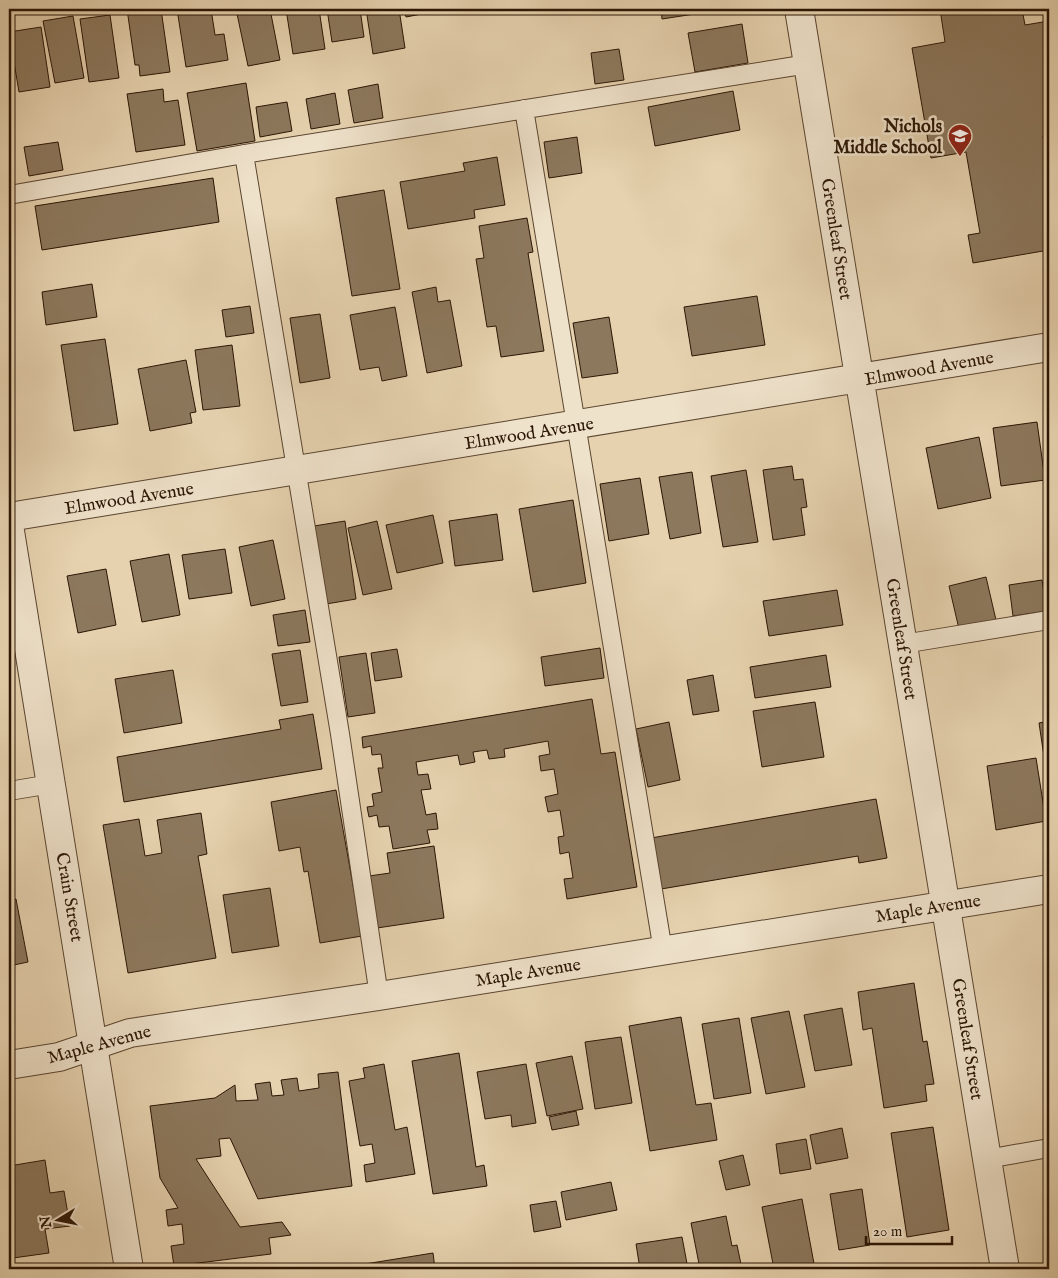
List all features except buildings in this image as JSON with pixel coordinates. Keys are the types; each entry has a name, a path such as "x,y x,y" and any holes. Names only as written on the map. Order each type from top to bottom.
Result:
{"street":[{"name":"Greenleaf Street","path":"799,9 1005,1269"},
{"name":"Elmwood Avenue","path":"9,517 1049,347"},
{"name":"Crain Street","path":"9,525 129,1269"},
{"name":"Maple Avenue","path":"9,1065 59,1057 130,1033 379,996 1049,888"}],"lane":[{"path":"9,196 244,154 808,64"},
{"path":"524,109 663,951"},
{"path":"244,154 340,734 379,996"},
{"path":"903,644 1049,620"},
{"path":"9,791 50,784"},
{"path":"987,1158 1049,1148"}],"place":[{"name":"Nichols Middle School","path":"960,157"}]}
